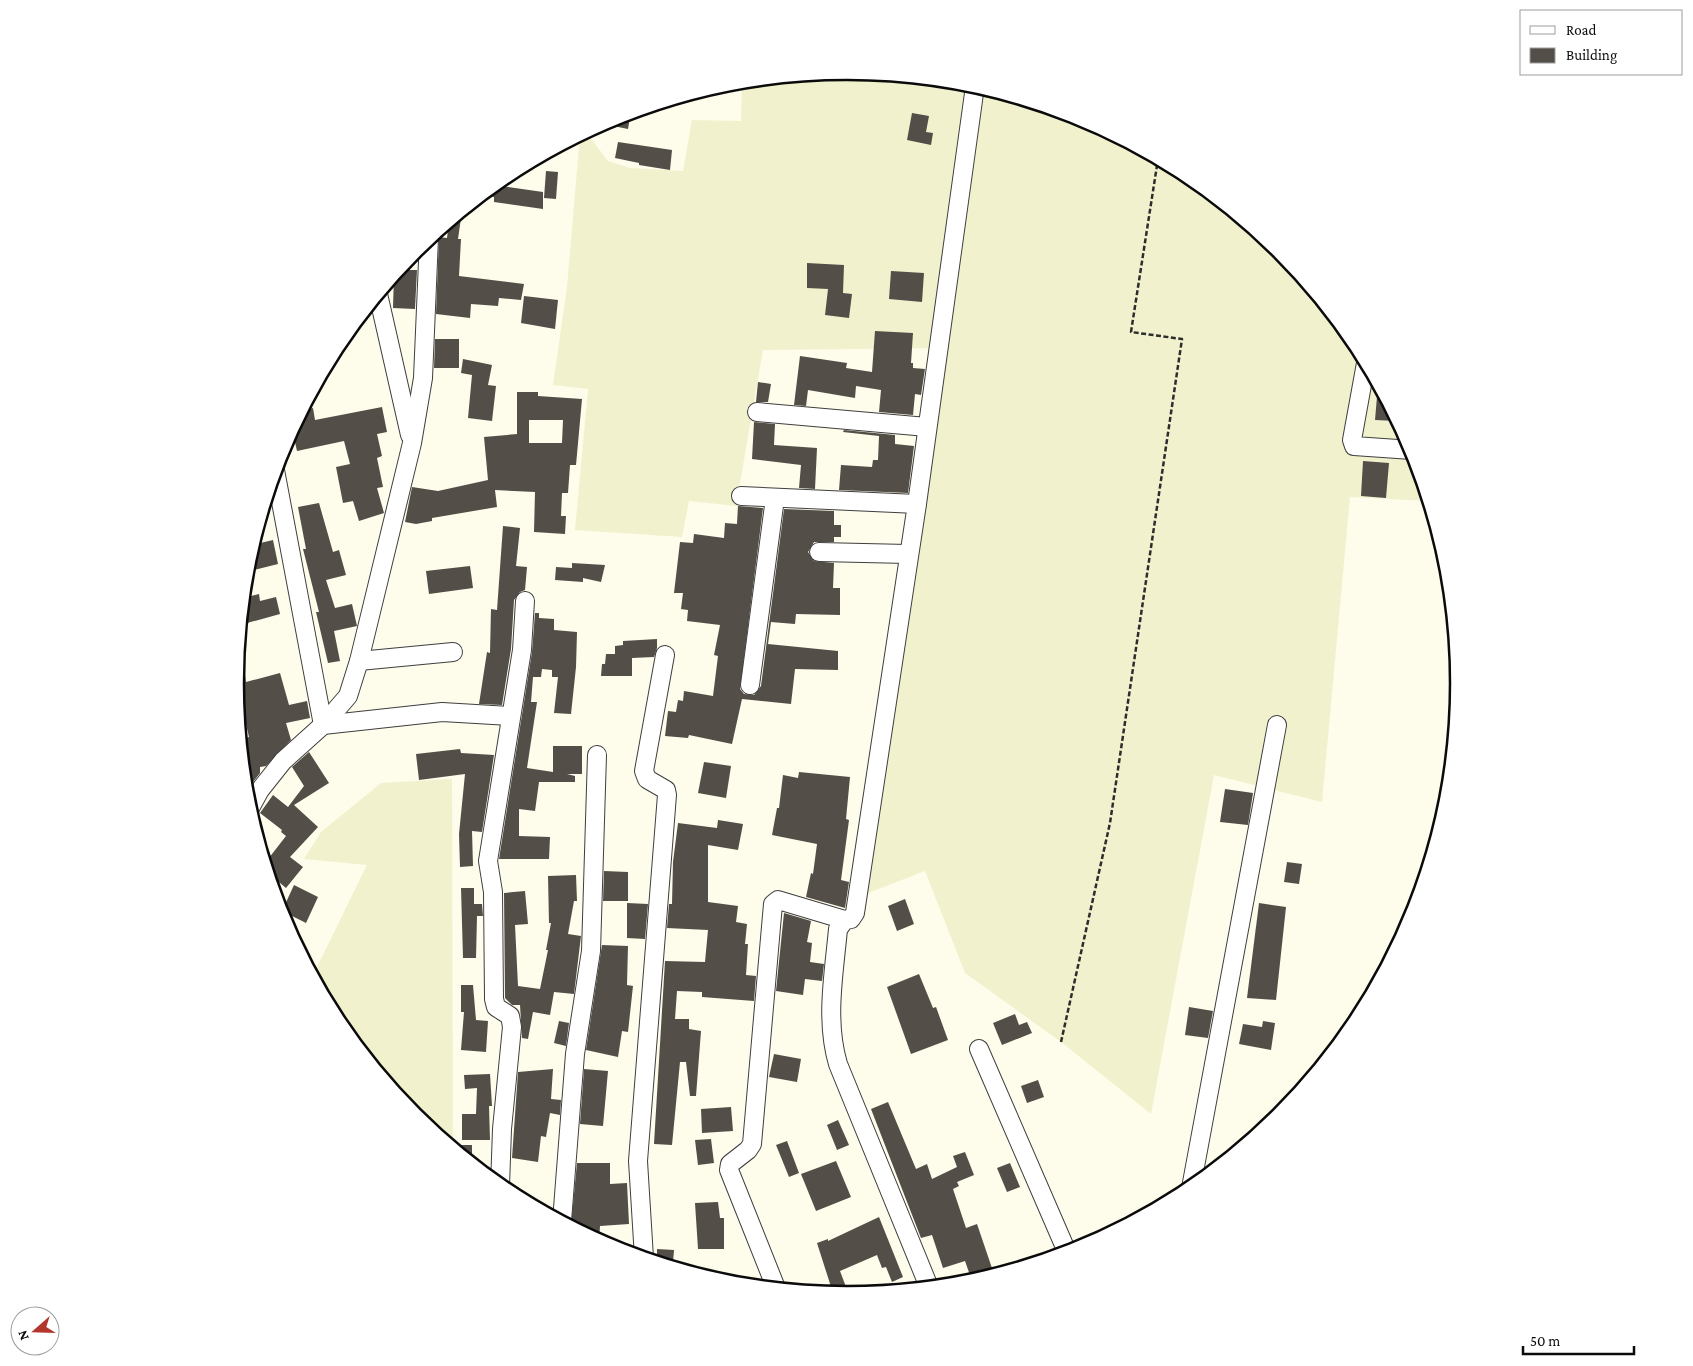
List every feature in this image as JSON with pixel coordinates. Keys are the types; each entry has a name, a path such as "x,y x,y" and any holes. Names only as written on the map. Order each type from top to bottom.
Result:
{"street":[{"path":"773,1282 729,1170 730,1164 736,1157 748,1150 752,1144 773,904 778,900 845,920 851,919 855,913 917,504 974,94"},
{"path":"255,800 283,761 323,725 348,696 359,662 412,443 423,378 429,249"},
{"path":"380,301 412,443"},
{"path":"1364,374 1352,440 1354,446 1403,449"},
{"path":"757,412 927,428"},
{"path":"278,484 323,725"},
{"path":"741,496 917,504"},
{"path":"750,684 775,498"},
{"path":"819,552 908,554"},
{"path":"500,1176 502,1129 512,1027 510,1016 496,1007 494,999 493,892 488,861 522,650 525,601"},
{"path":"359,662 453,652"},
{"path":"644,1250 638,1161 667,795 663,787 647,779 644,771 665,655"},
{"path":"323,725 442,712 510,716"},
{"path":"1193,1176 1277,725"},
{"path":"563,1215 575,1054 592,951 597,755"},
{"path":"845,920 838,929 830,1014 833,1048 926,1281"},
{"path":"979,1049 1064,1245"}],"path":[{"path":"1061,1042 1110,823 1182,339 1130,332 1157,167"}],"green space":[{"path":"807,81 886,81 925,85 1003,101 1040,112 1113,142 1182,182 1214,205 1244,230 1300,285 1348,348 1369,382 1404,452 1421,501 1350,497 1322,802 1214,775 1151,1114 1061,1042 965,973 925,871 863,895 948,348 763,350 736,506 689,501 682,537 575,530 588,389 553,385 567,287 579,142 590,137 608,161 630,168 683,171 692,120 741,121 742,90"},
{"path":"452,779 453,1139 393,1081 345,1018 318,973 317,967 367,865 304,859 321,832 381,783"}],"building":[{"path":"912,113 929,116 926,132 933,133 931,145 907,140"},
{"path":"629,121 628,129 615,126"},
{"path":"618,142 672,150 670,170 639,165 639,163 615,158"},
{"path":"546,171 558,172 556,199 544,198"},
{"path":"505,187 543,192 543,209 494,202 494,197 491,197"},
{"path":"461,220 458,239 461,239 459,276 524,284 521,300 499,298 498,306 471,304 470,318 436,314 439,239 441,237 447,238 448,231"},
{"path":"807,263 844,265 843,293 852,294 849,318 825,315 828,289 807,288"},
{"path":"407,270 417,270 415,309 393,308 394,284"},
{"path":"891,271 924,273 922,302 889,299"},
{"path":"524,296 558,300 555,329 521,323"},
{"path":"875,331 913,333 911,363 913,363 913,368 925,369 921,395 915,394 913,415 879,412 881,390 856,386 855,398 808,390 806,406 794,405 800,356 847,363 846,368 872,372"},
{"path":"435,339 459,339 459,368 434,368"},
{"path":"463,359 492,365 488,385 496,386 492,421 468,418 472,375 461,373"},
{"path":"758,382 771,384 768,402 756,402"},
{"path":"517,392 538,392 538,396 582,399 576,465 570,465 568,493 562,493 561,516 566,516 565,534 534,532 535,492 495,490 497,507 432,518 432,521 416,524 405,522 412,487 438,491 488,480 484,437 517,434","holes":["529,420 563,420 562,443 529,443"]},
{"path":"1377,397 1389,421 1375,420"},
{"path":"382,407 387,432 377,434 382,456 377,458 383,487 377,488 384,513 359,521 353,501 343,503 336,467 350,464 344,441 297,451 295,440 310,409 313,408 315,420"},
{"path":"754,422 775,424 774,445 817,448 815,489 799,488 801,465 752,459"},
{"path":"844,430 895,435 895,444 914,446 908,493 839,490 841,465 872,467 873,460 878,460 879,436 843,432"},
{"path":"1363,461 1389,463 1386,498 1361,496"},
{"path":"319,503 333,552 339,550 346,575 326,580 335,608 352,604 357,626 334,631 340,661 328,663 316,612 319,612 303,549 306,549 298,507"},
{"path":"738,506 763,508 740,689 744,694 754,695 761,686 784,509 834,511 834,525 841,525 841,537 834,537 834,542 814,542 808,552 814,561 834,563 833,588 840,588 840,615 796,614 795,624 771,622 768,644 838,651 838,670 795,669 791,704 742,699 732,744 689,735 688,738 665,736 668,711 676,712 678,700 683,701 684,691 713,696 718,656 714,655 720,625 687,621 688,610 681,609 683,593 674,593 680,542 693,543 694,534 724,538 725,523 737,524"},
{"path":"503,526 520,528 516,566 527,567 525,590 520,592 514,600 511,649 502,705 479,704 487,652 490,653 491,609 497,610"},
{"path":"273,540 278,564 254,570 255,565 260,543"},
{"path":"572,563 605,565 601,582 583,578 583,582 555,580 556,567 572,568"},
{"path":"470,566 473,588 429,594 426,571"},
{"path":"259,594 260,601 276,597 280,614 247,623 250,596"},
{"path":"535,613 539,613 539,618 554,619 554,630 577,632 576,667 571,714 554,713 558,677 552,677 552,670 542,669 541,677 533,677 531,702 537,702 527,768 553,772 553,746 582,746 582,774 567,774 575,776 575,782 539,782 535,811 519,809 519,836 550,837 549,859 499,859 532,652"},
{"path":"657,639 654,657 632,658 632,676 601,676 602,664 605,664 606,654 615,654 615,646 623,645 623,641"},
{"path":"244,666 246,682 280,673 289,705 307,701 310,718 286,723 291,740 266,766 260,767 260,773 252,783 247,738 249,737 245,719"},
{"path":"460,749 461,753 494,755 482,832 472,831 473,866 460,867 459,834 465,774 419,780 416,754"},
{"path":"309,752 329,783 294,805 318,827 290,857 303,867 286,888 277,881 270,857 286,836 281,832 282,830 260,813 273,795 288,807 304,786 292,767"},
{"path":"704,762 731,766 726,798 698,793"},
{"path":"799,772 850,777 846,819 849,820 841,880 849,882 845,908 806,897 811,873 813,874 817,844 772,835 777,808 779,808 783,775 798,778"},
{"path":"1225,789 1253,793 1248,825 1220,822"},
{"path":"718,820 743,824 738,850 708,845 708,902 738,906 736,922 747,924 745,944 748,944 746,975 756,976 754,1001 702,997 702,992 677,991 675,1019 689,1019 689,1029 701,1031 696,1096 690,1096 686,1062 680,1062 672,1145 654,1144 665,961 705,962 708,930 667,928 669,904 672,904 673,862 678,823 717,828"},
{"path":"1287,862 1302,864 1299,884 1284,882"},
{"path":"604,871 628,872 628,901 603,901"},
{"path":"576,875 577,901 574,901 568,934 581,936 574,994 554,992 550,1015 533,1012 528,1039 522,1038 520,1005 512,1005 505,998 504,893 525,891 528,924 515,925 518,986 540,989 551,923 549,923 548,876"},
{"path":"294,885 318,897 306,923 289,915 285,904"},
{"path":"461,888 474,888 474,904 482,904 483,916 477,916 476,958 463,958"},
{"path":"905,899 914,924 897,931 888,906"},
{"path":"627,903 648,904 645,939 627,938"},
{"path":"1259,903 1286,907 1276,1000 1247,998"},
{"path":"784,913 811,921 807,942 812,943 810,962 824,964 822,981 805,979 803,995 776,991"},
{"path":"602,945 628,946 627,985 633,986 628,1032 622,1031 618,1057 586,1050"},
{"path":"919,974 933,1008 936,1007 948,1040 911,1054 887,987"},
{"path":"461,985 473,985 476,1020 488,1021 486,1052 461,1050 464,1012 461,1012"},
{"path":"1189,1007 1213,1011 1208,1038 1185,1035"},
{"path":"1015,1014 1019,1025 1027,1022 1032,1033 1002,1045 993,1023"},
{"path":"559,1021 569,1023 566,1046 554,1043"},
{"path":"1263,1021 1275,1023 1271,1050 1239,1044 1243,1024 1262,1027"},
{"path":"774,1054 801,1059 797,1082 769,1077"},
{"path":"553,1069 551,1099 561,1100 560,1115 550,1113 546,1137 541,1136 538,1162 512,1158 518,1072"},
{"path":"584,1069 608,1071 603,1126 580,1124"},
{"path":"490,1074 492,1106 489,1106 490,1140 462,1140 462,1114 476,1114 477,1088 465,1089 464,1075"},
{"path":"1038,1080 1044,1097 1027,1103 1021,1086"},
{"path":"888,1102 916,1169 927,1164 932,1179 957,1167 953,1156 965,1152 974,1175 957,1182 959,1186 953,1189 966,1228 977,1224 992,1268 969,1273 965,1261 943,1268 932,1235 921,1238 871,1109"},
{"path":"731,1107 733,1131 702,1133 701,1109"},
{"path":"838,1120 849,1145 837,1150 827,1125"},
{"path":"711,1139 714,1163 698,1165 695,1140"},
{"path":"787,1141 799,1173 789,1177 776,1145"},
{"path":"460,1145 472,1145 472,1155"},
{"path":"836,1161 851,1197 816,1211 801,1174"},
{"path":"577,1163 610,1163 610,1184 627,1183 629,1224 600,1226 600,1233 572,1219"},
{"path":"1010,1163 1020,1187 1007,1192 997,1168"},
{"path":"718,1202 720,1218 724,1218 724,1249 698,1249 695,1203"},
{"path":"879,1217 903,1277 892,1282 886,1267 882,1268 877,1255 840,1271 846,1286 831,1286 817,1243 828,1239 828,1241"},
{"path":"657,1249 674,1250 673,1260 657,1255"}]}
